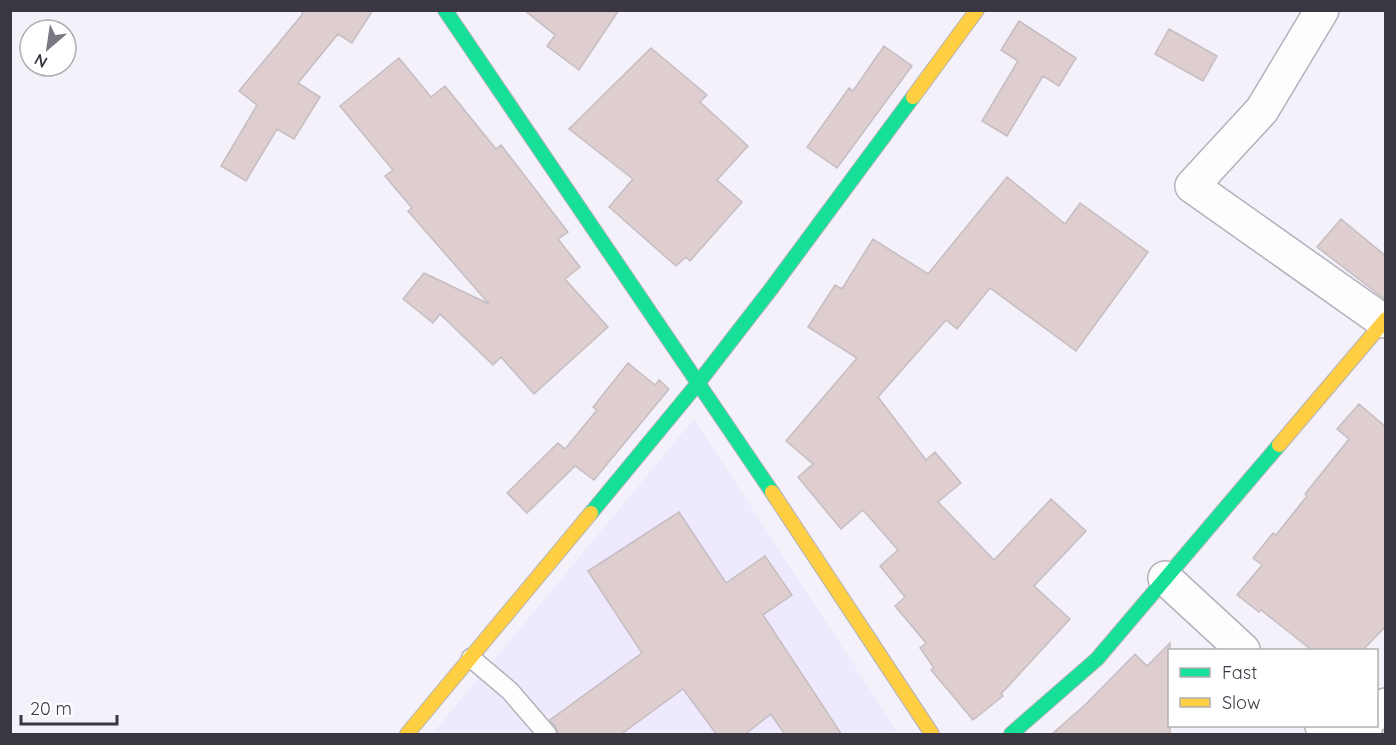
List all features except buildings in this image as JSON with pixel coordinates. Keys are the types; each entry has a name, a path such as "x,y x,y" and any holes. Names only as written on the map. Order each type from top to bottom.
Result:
{"street":[{"path":"445,10 699,382 932,735"},
{"path":"407,735 699,382 778,280 977,10"},
{"path":"1011,735 1097,659 1384,320 1192,186 1262,110 1322,10"},
{"path":"1165,578 1241,649"}],"lane":[{"path":"471,658 510,691 547,735"}],"shaded area":[{"path":"694,419 899,734 432,734"}],"traffic: fast":[{"path":"445,10 772,492"},
{"path":"591,513 699,382 771,289 913,97"},
{"path":"1011,734 1097,659 1279,445"}],"traffic: slow":[{"path":"913,97 977,10"},
{"path":"1279,445 1386,319"},
{"path":"772,492 932,734"},
{"path":"407,734 591,513"}]}
